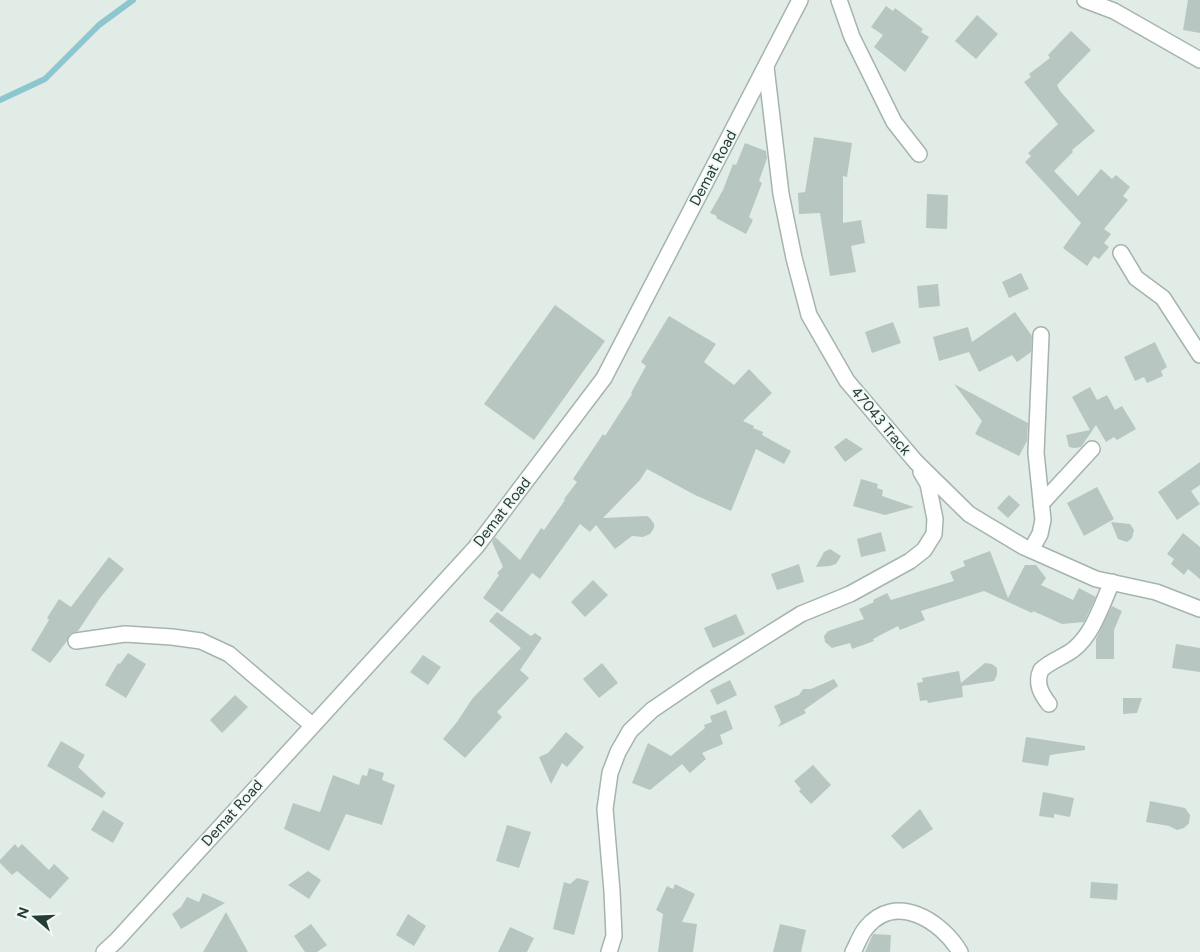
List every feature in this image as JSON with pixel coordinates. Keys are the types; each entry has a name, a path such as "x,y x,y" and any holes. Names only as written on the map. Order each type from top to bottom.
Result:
{"street":[{"name":"Demat Road","path":"104,952 476,547 604,378 800,0"},
{"path":"839,0 852,38 894,122 919,154"},
{"path":"1085,0 1114,11 1200,60"},
{"name":"47043 Track","path":"766,67 781,194 794,258 810,316 847,381 916,462 969,514 1031,550 1096,579 1156,592 1200,609"},
{"path":"1121,254 1136,278 1163,298 1200,355"},
{"path":"1031,550 1040,534 1043,520 1036,453 1041,335"},
{"path":"1041,504 1092,449"},
{"path":"609,952 614,936 605,809 610,773 618,752 630,731 652,710 702,676 801,614 850,594 910,561 924,550 934,534 935,519 928,484 916,462"},
{"path":"1049,704 1041,695 1039,689 1041,670 1081,642 1088,633 1112,582"},
{"path":"76,641 125,634 201,641 229,654 312,726"},
{"path":"853,952 866,928 880,917 897,910 924,916 940,928 960,952"}],"building":[{"path":"1188,0 1200,0 1200,33 1183,30"},
{"path":"886,6 893,11 895,8 923,29 921,32 929,37 905,72 874,47 883,35 871,27"},
{"path":"977,15 998,34 976,59 955,41"},
{"path":"1071,31 1091,50 1057,85 1060,91 1095,131 1072,150 1073,152 1054,171 1078,196 1101,169 1112,179 1116,175 1130,187 1123,196 1128,200 1104,229 1111,234 1104,243 1109,247 1099,259 1094,256 1087,266 1063,248 1081,223 1025,162 1031,156 1028,153 1058,124 1024,82 1031,77 1029,74 1050,58 1048,55"},
{"path":"814,137 852,143 847,177 843,176 843,223 861,220 865,243 851,246 856,272 830,276 820,213 799,214 798,193 805,192"},
{"path":"745,143 766,151 767,158 759,181 762,183 749,217 753,220 746,234 710,213 723,190 733,164 736,165"},
{"path":"927,194 948,195 947,229 926,228"},
{"path":"1021,273 1029,289 1009,298 1002,282"},
{"path":"938,284 940,306 919,308 917,286"},
{"path":"555,305 605,341 534,440 484,404"},
{"path":"1015,312 1032,336 1031,352 1017,362 1012,355 979,372 969,352 939,361 933,337 968,327 972,342"},
{"path":"669,316 716,344 704,362 734,385 749,369 772,393 743,421 763,432 762,435 791,451 784,464 756,449 731,511 695,495 647,469 640,480 603,518 647,516 654,524 650,534 643,537 632,536 615,549 596,525 590,532 580,524 540,579 532,573 502,612 483,598 499,575 497,573 503,567 492,542 495,537 520,560 541,528 544,530 577,482 573,479 603,434 605,436 632,394 646,366 641,362"},
{"path":"893,322 901,343 872,353 865,332"},
{"path":"1155,342 1167,367 1161,371 1163,376 1147,383 1144,377 1135,381 1124,357"},
{"path":"954,384 1028,423 1027,441 1019,456 975,434 982,421"},
{"path":"1090,387 1097,400 1107,395 1115,410 1122,406 1136,429 1117,440 1114,437 1106,442 1096,425 1081,447 1069,447 1066,435 1090,430 1072,397"},
{"path":"846,438 863,449 845,462 834,447"},
{"path":"1200,462 1200,485 1191,491 1200,504 1177,520 1158,492"},
{"path":"861,479 878,484 877,488 883,490 882,496 914,507 885,515 853,506"},
{"path":"1097,487 1114,519 1084,536 1067,503"},
{"path":"1009,495 1020,505 1008,518 997,508"},
{"path":"1111,522 1130,524 1134,530 1132,538 1127,542 1118,539"},
{"path":"881,532 886,551 861,557 857,539"},
{"path":"1183,533 1200,547 1200,579 1188,569 1184,575 1171,564 1174,559 1167,554"},
{"path":"830,549 841,556 836,564 816,567 824,552"},
{"path":"990,551 1008,598 1025,565 1036,565 1046,578 1041,585 1073,600 1079,588 1096,597 1084,622 1062,624 1033,611 1032,613 984,591 921,611 925,620 900,630 898,626 873,639 874,641 852,649 850,643 832,648 825,642 824,636 828,631 864,619 859,609 874,602 873,600 887,593 891,600 954,581 950,572 965,566 963,561"},
{"path":"109,557 124,569 100,598 78,631 70,634 67,641 50,663 31,650 59,599 71,607"},
{"path":"799,564 804,582 777,590 771,574"},
{"path":"593,580 608,595 585,617 571,602"},
{"path":"1112,606 1122,611 1114,630 1114,659 1096,659 1096,639"},
{"path":"497,612 531,636 535,633 542,638 520,670 529,678 497,712 502,717 465,758 443,739 472,699 521,648 489,621"},
{"path":"736,614 745,634 713,648 704,628"},
{"path":"1176,644 1200,648 1200,672 1172,668"},
{"path":"128,653 146,664 126,698 105,685 118,663 120,664"},
{"path":"423,655 441,667 428,685 410,672"},
{"path":"602,663 618,683 599,698 583,679"},
{"path":"985,663 992,664 997,668 997,675 994,681 962,686 963,697 928,703 927,700 920,701 917,683 923,682 922,678 959,671 961,683"},
{"path":"834,679 838,686 804,710 806,713 778,727 781,722 774,706 799,695 803,689 811,689"},
{"path":"730,680 737,695 717,705 710,690"},
{"path":"235,695 248,707 222,733 210,720"},
{"path":"1123,698 1142,698 1137,713 1123,714"},
{"path":"726,710 733,729 720,735 723,744 702,753 706,759 690,773 682,764 650,790 632,783 648,743 671,756 705,728 704,725 712,722 710,716"},
{"path":"566,732 584,747 567,767 562,763 551,784 539,757 548,753"},
{"path":"1026,737 1085,746 1085,750 1050,755 1048,766 1022,762"},
{"path":"61,741 85,755 78,767 106,793 102,798 47,766"},
{"path":"813,765 831,785 811,804 799,791 801,789 794,781"},
{"path":"369,768 384,773 382,780 395,785 382,825 346,814 329,851 284,829 293,803 320,812 333,775 359,785 362,775 367,776"},
{"path":"1043,792 1074,798 1070,817 1054,814 1054,818 1039,816"},
{"path":"1150,801 1185,808 1190,815 1189,823 1184,828 1177,830 1169,826 1146,822"},
{"path":"920,809 933,829 903,849 891,836"},
{"path":"103,810 124,823 113,843 91,830"},
{"path":"507,825 531,832 519,868 496,861"},
{"path":"15,844 18,848 22,844 49,870 54,864 69,878 50,899 17,871 12,875 0,863 0,860"},
{"path":"308,871 321,880 309,899 288,885"},
{"path":"577,878 589,881 574,935 553,929 564,882 570,884"},
{"path":"1091,882 1118,884 1117,900 1090,898"},
{"path":"675,884 695,894 682,922 697,924 693,952 658,952 663,914 656,910 667,886 673,889"},
{"path":"203,893 225,903 181,929 172,914 181,907 187,897 199,902"},
{"path":"226,912 248,952 203,952"},
{"path":"408,914 426,926 414,946 396,935"},
{"path":"311,924 327,945 317,952 305,952 294,936"},
{"path":"780,924 806,930 801,952 773,952"},
{"path":"510,927 534,938 527,952 498,952"},
{"path":"873,934 891,935 890,952 865,952"}],"waterway":[{"path":"0,100 45,79 99,25 133,0"}]}
